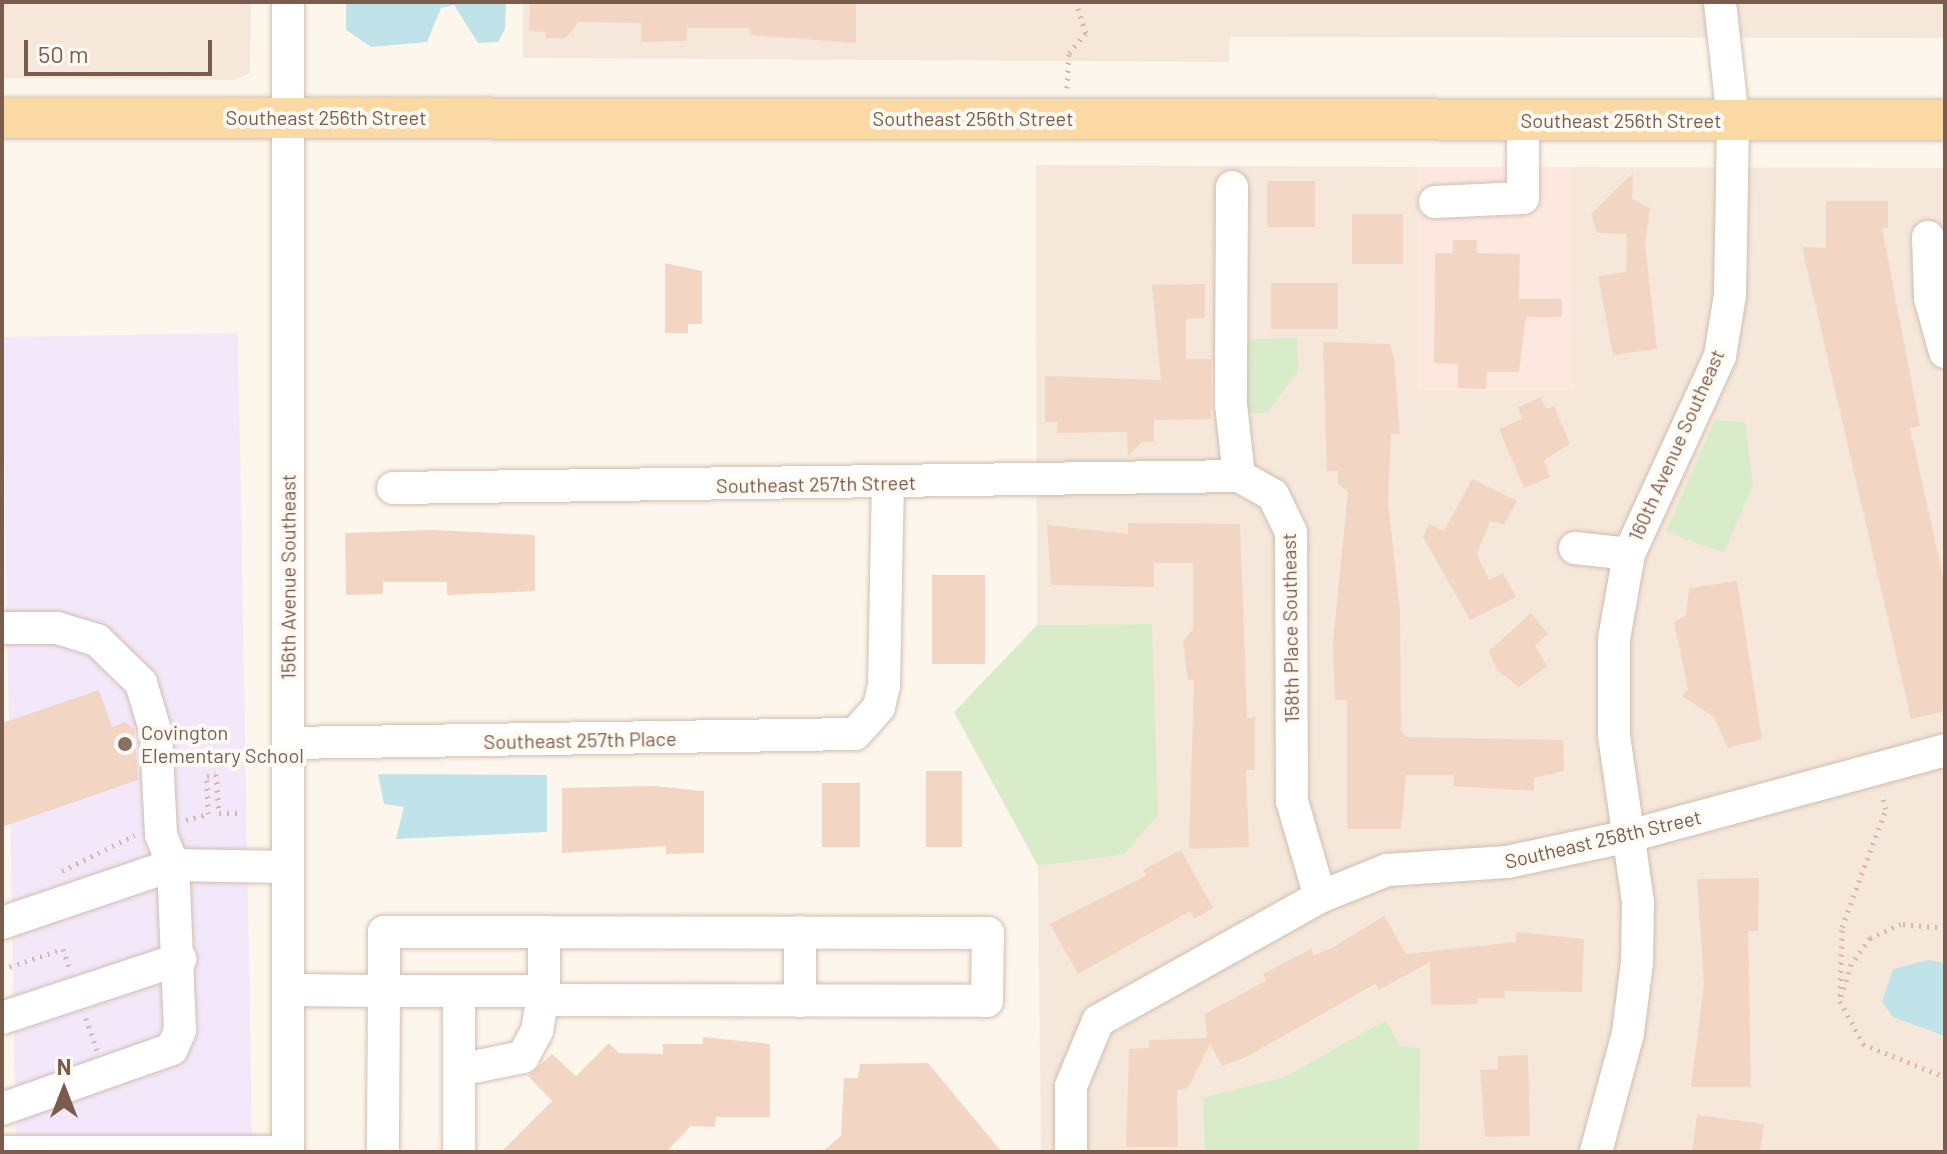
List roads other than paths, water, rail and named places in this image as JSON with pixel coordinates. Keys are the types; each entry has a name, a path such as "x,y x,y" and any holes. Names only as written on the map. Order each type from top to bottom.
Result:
{"main road":[{"name":"Southeast 256th Street","path":"2,118 1945,120"}],"street":[{"name":"156th Avenue Southeast","path":"288,2 288,1152"},
{"name":"160th Avenue Southeast","path":"1596,1152 1628,1033 1637,963 1629,836 1613,699 1614,639 1629,554 1720,356 1730,295 1733,120 1720,2"},
{"path":"1435,202 1523,198 1523,120"},
{"path":"1232,187 1231,404 1239,476"},
{"path":"1928,237 1932,314 1945,352"},
{"name":"Southeast 257th Street","path":"393,488 888,484 1239,476"},
{"name":"158th Place Southeast","path":"1239,476 1273,495 1291,532 1292,801 1320,897"},
{"name":"Southeast 257th Place","path":"288,743 828,737 855,734 867,724 884,686 888,484"},
{"name":"160th Avenue Southeast","path":"1575,548 1629,554"},
{"path":"2,628 88,636 114,652 141,683 156,733 161,835 173,865 180,959 180,1030 172,1049 2,1109"},
{"name":"Southeast 258th Street","path":"1071,1152 1071,1086 1098,1021 1320,897 1387,870 1507,862 1629,836 1945,750"},
{"path":"2,923 173,865 288,867"},
{"path":"288,990 384,991 459,991 543,996 800,1001 987,1001 988,933 384,932 384,991 383,1152"},
{"path":"459,1070 523,1057 543,996 544,932"},
{"path":"800,932 800,1001"},
{"path":"2,1018 180,959"},
{"path":"459,991 459,1152"},
{"path":"2,1152 288,1152"}],"water":[{"path":"346,2 506,2 505,29 498,42 478,43 454,5 441,8 427,42 371,47 346,30"},
{"path":"378,774 547,775 547,832 396,839 404,807 384,804"},
{"path":"1928,960 1945,963 1945,1036 1893,1017 1882,1002 1893,969"}],"place":[{"name":"Covington Elementary School","path":"125,744"}]}
